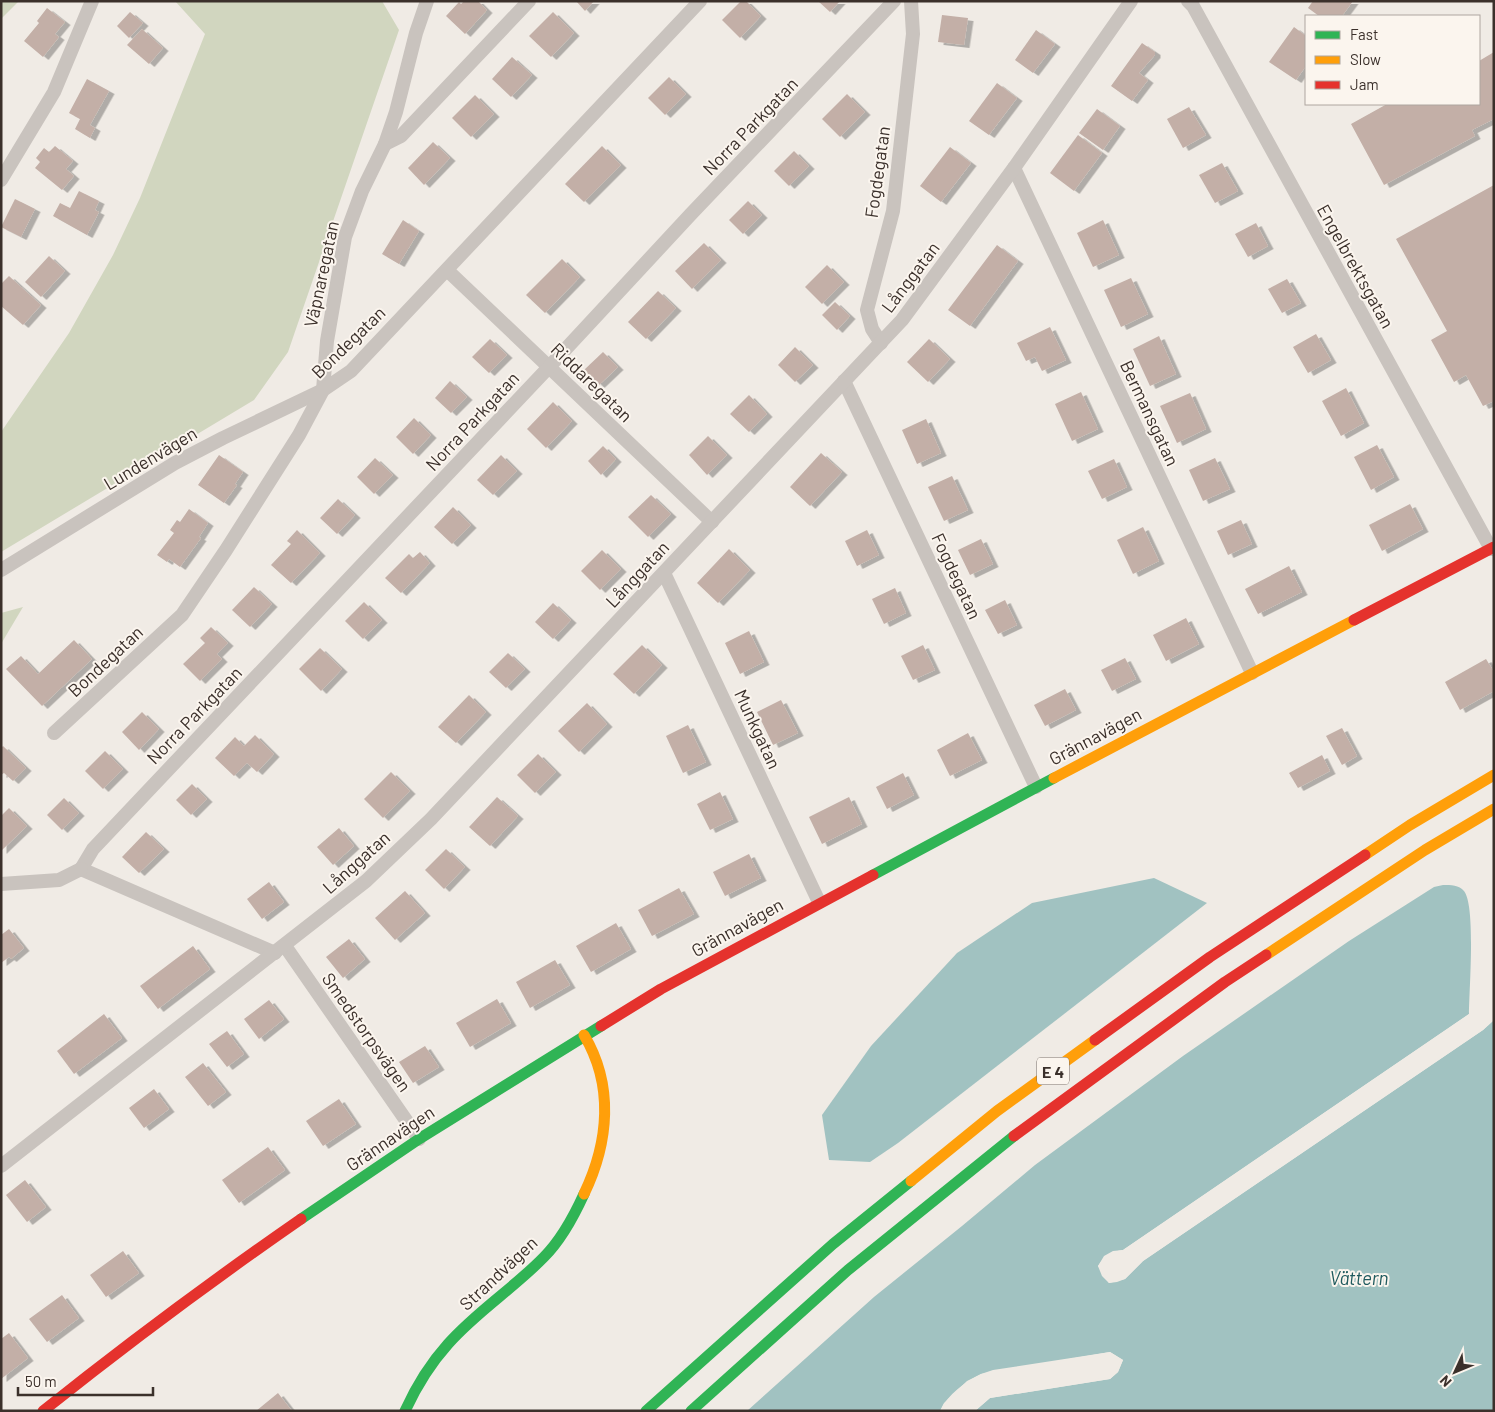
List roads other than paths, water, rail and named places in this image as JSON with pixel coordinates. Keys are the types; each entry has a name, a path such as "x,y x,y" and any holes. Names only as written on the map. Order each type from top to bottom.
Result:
{"main road":[{"name":"Grännavägen","path":"43,1411 106,1361 262,1246 419,1139 661,988 1036,787 1492,548"},
{"name":"E 4","path":"646,1411 833,1244 997,1112 1210,957 1410,825 1494,775"},
{"name":"E 4","path":"691,1411 848,1270 1019,1132 1226,982 1425,850 1494,809"},
{"name":"Strandvägen","path":"405,1411 429,1367 455,1336 544,1257 569,1224 584,1196 598,1159 605,1118 603,1083 595,1053 584,1035"}],"street":[{"path":"1,180 54,92 92,1"},
{"name":"Väpnaregatan","path":"323,390 327,341 345,237 362,191 386,144 416,33 427,1"},
{"name":"Väpnaregatan","path":"386,144 401,136 529,1"},
{"name":"Bondegatan","path":"54,733 182,614 226,550 299,435 323,390 351,371 700,1"},
{"name":"Norra Parkgatan","path":"81,869 99,842 894,1"},
{"name":"Fogdegatan","path":"881,343 872,329 867,310 893,210 913,34 911,1"},
{"name":"Långgatan","path":"1,1166 366,882 431,819 902,320 1014,168 1131,1"},
{"name":"Engelbrektsgatan","path":"1188,1 1193,6 1492,548"},
{"name":"Bermansgatan","path":"1014,168 1252,673"},
{"name":"Riddaregatan","path":"447,270 712,522"},
{"name":"Fogdegatan","path":"844,381 1036,787"},
{"name":"Lundenvägen","path":"1,570 175,463 323,390"},
{"name":"Munkgatan","path":"664,573 819,902"},
{"path":"1,884 59,880 81,869 280,950"},
{"name":"Smedstorpsvägen","path":"280,950 419,1139"}],"water":[{"path":"1154,878 1207,903 898,1143 870,1162 829,1160 822,1115 871,1046 957,953 1032,903"},
{"name":"Vättern","path":"1452,885 1460,888 1464,891 1468,900 1471,930 1469,1014 1123,1250 1108,1255 1098,1266 1109,1283 1125,1279 1143,1261 1483,1030 1494,1020 1494,1411 975,1411 990,1398 1110,1379 1118,1372 1123,1360 1110,1352 981,1374 958,1389 940,1411 747,1411 874,1297 1035,1165 1183,1056 1349,941 1434,887"}]}
